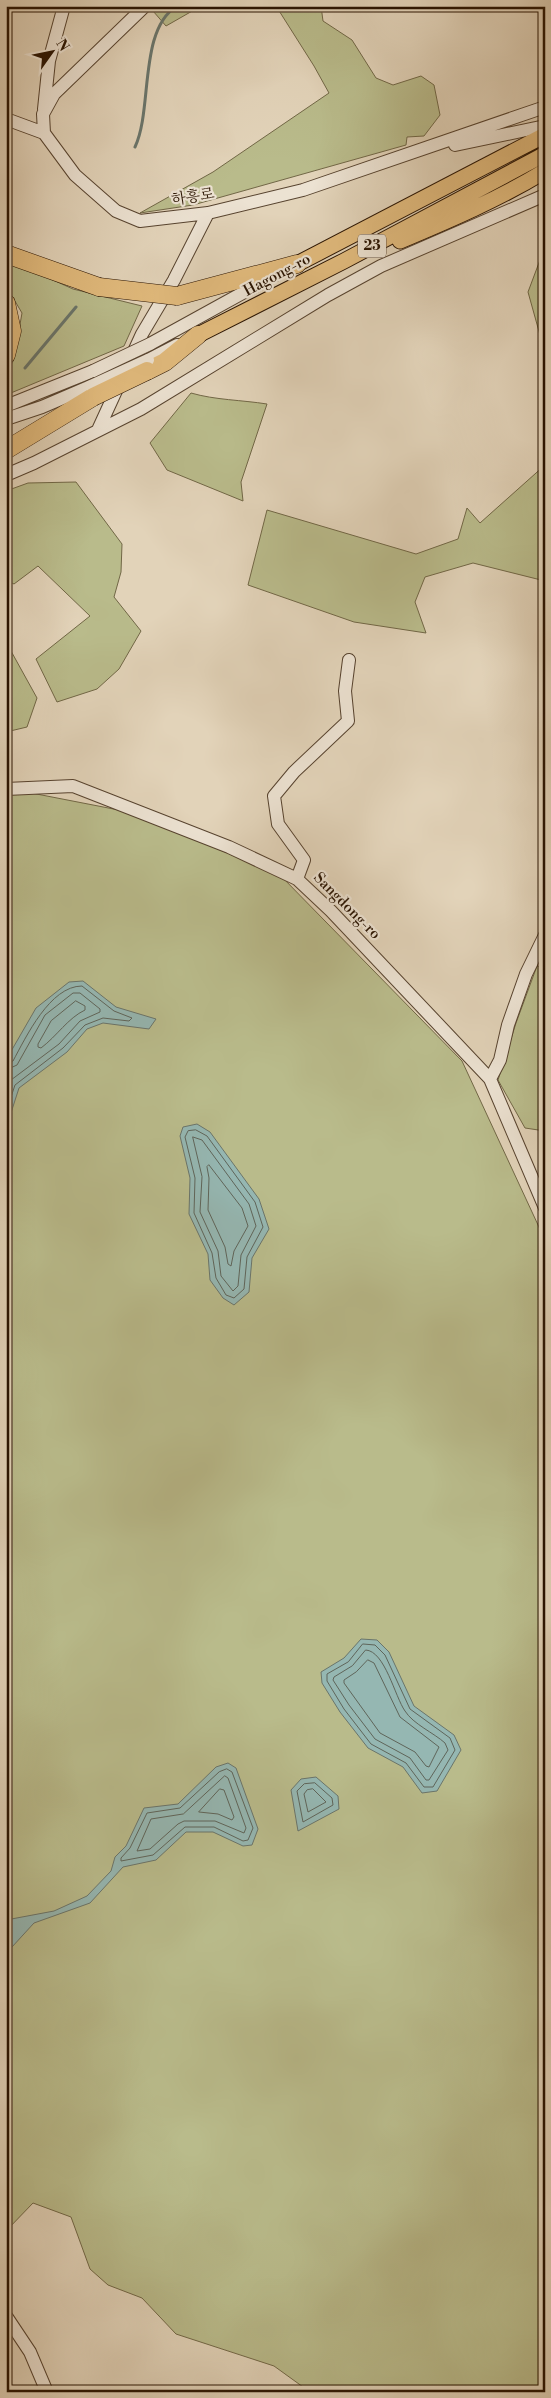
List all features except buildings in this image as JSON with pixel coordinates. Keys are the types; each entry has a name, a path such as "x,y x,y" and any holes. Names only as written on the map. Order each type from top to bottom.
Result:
{"highway":[{"name":"23","path":"6,254 99,287 177,296 297,264"},
{"path":"6,303 12,331 6,355"},
{"name":"23","path":"6,450 92,391 148,365 165,362 198,335"}],"main road":[{"name":"Hagong-ro","path":"297,264 545,135"},
{"name":"Hagong-ro","path":"198,335 307,280 545,154"},
{"path":"307,280 464,214 545,171"}],"street":[{"path":"6,119 44,133 43,114 49,61 64,6"},
{"path":"43,114 54,94 146,6"},
{"path":"416,152 545,107"},
{"path":"416,152 545,126"},
{"name":"하흥로","path":"44,133 75,175 116,211 140,221 208,213 303,190 416,152"},
{"path":"6,475 34,464 141,409 319,300 381,266 543,197"},
{"path":"98,430 142,334 174,280 208,213"},
{"name":"Hagong-ro","path":"6,406 150,344 297,264"},
{"path":"6,419 92,391"},
{"path":"297,879 304,860 278,824 274,796 294,772 348,722 344,691 349,660"},
{"name":"Sangdong-ro","path":"6,789 73,786 228,847 297,879 331,911 490,1079 545,1208"},
{"path":"490,1079 500,1060 508,1025 526,974 545,934"},
{"path":"6,2316 30,2352 46,2392"}],"green space":[{"path":"158,6 201,6 166,26 153,11"},
{"path":"276,6 321,6 323,21 352,40 376,78 393,85 421,76 434,85 440,115 424,136 407,137 406,145 193,205 140,213 213,172 329,93"},
{"path":"545,253 545,353 528,292 540,260"},
{"path":"6,259 73,289 142,306 124,346 6,395 6,375 14,359 22,313 6,286"},
{"path":"191,393 219,399 267,404 241,482 243,501 167,470 150,443"},
{"path":"545,465 545,581 473,563 425,577 415,602 426,633 354,622 248,585 267,510 416,554 458,539 467,508 480,523"},
{"path":"76,482 122,544 121,572 114,597 141,631 119,669 97,689 57,702 36,659 90,616 38,566 14,584 6,580 6,491 28,483"},
{"path":"6,642 37,698 27,727 6,732"},
{"path":"16,790 129,812 280,875 462,1061 545,1240 545,2392 310,2392 274,2366 176,2334 142,2298 108,2285 90,2269 71,2217 33,2203 6,2231 6,792"},
{"path":"537,966 545,968 545,1131 525,1128 498,1080"}],"water":[{"path":"83,981 116,1007 156,1019 149,1029 103,1023 87,1029 67,1052 19,1088 9,1119 6,1122 6,1060 36,1008 69,982"},
{"path":"197,1124 210,1132 259,1199 269,1229 252,1258 249,1292 234,1305 223,1298 210,1280 208,1254 189,1214 190,1178 180,1136 183,1127"},
{"path":"361,1639 377,1640 389,1652 414,1706 454,1735 461,1750 437,1791 422,1793 403,1767 368,1748 340,1712 322,1683 321,1672 344,1658"},
{"path":"228,1763 236,1768 258,1829 252,1845 243,1846 213,1832 186,1832 156,1860 123,1867 90,1903 34,1923 12,1947 6,1950 6,1920 54,1911 87,1896 111,1871 115,1857 126,1846 144,1808 178,1804 216,1767"},
{"path":"316,1777 338,1796 339,1809 298,1831 291,1790 301,1779"}],"waterway":[{"path":"135,147 144,112 151,51 165,17 177,6"},
{"path":"25,368 76,307"}]}
